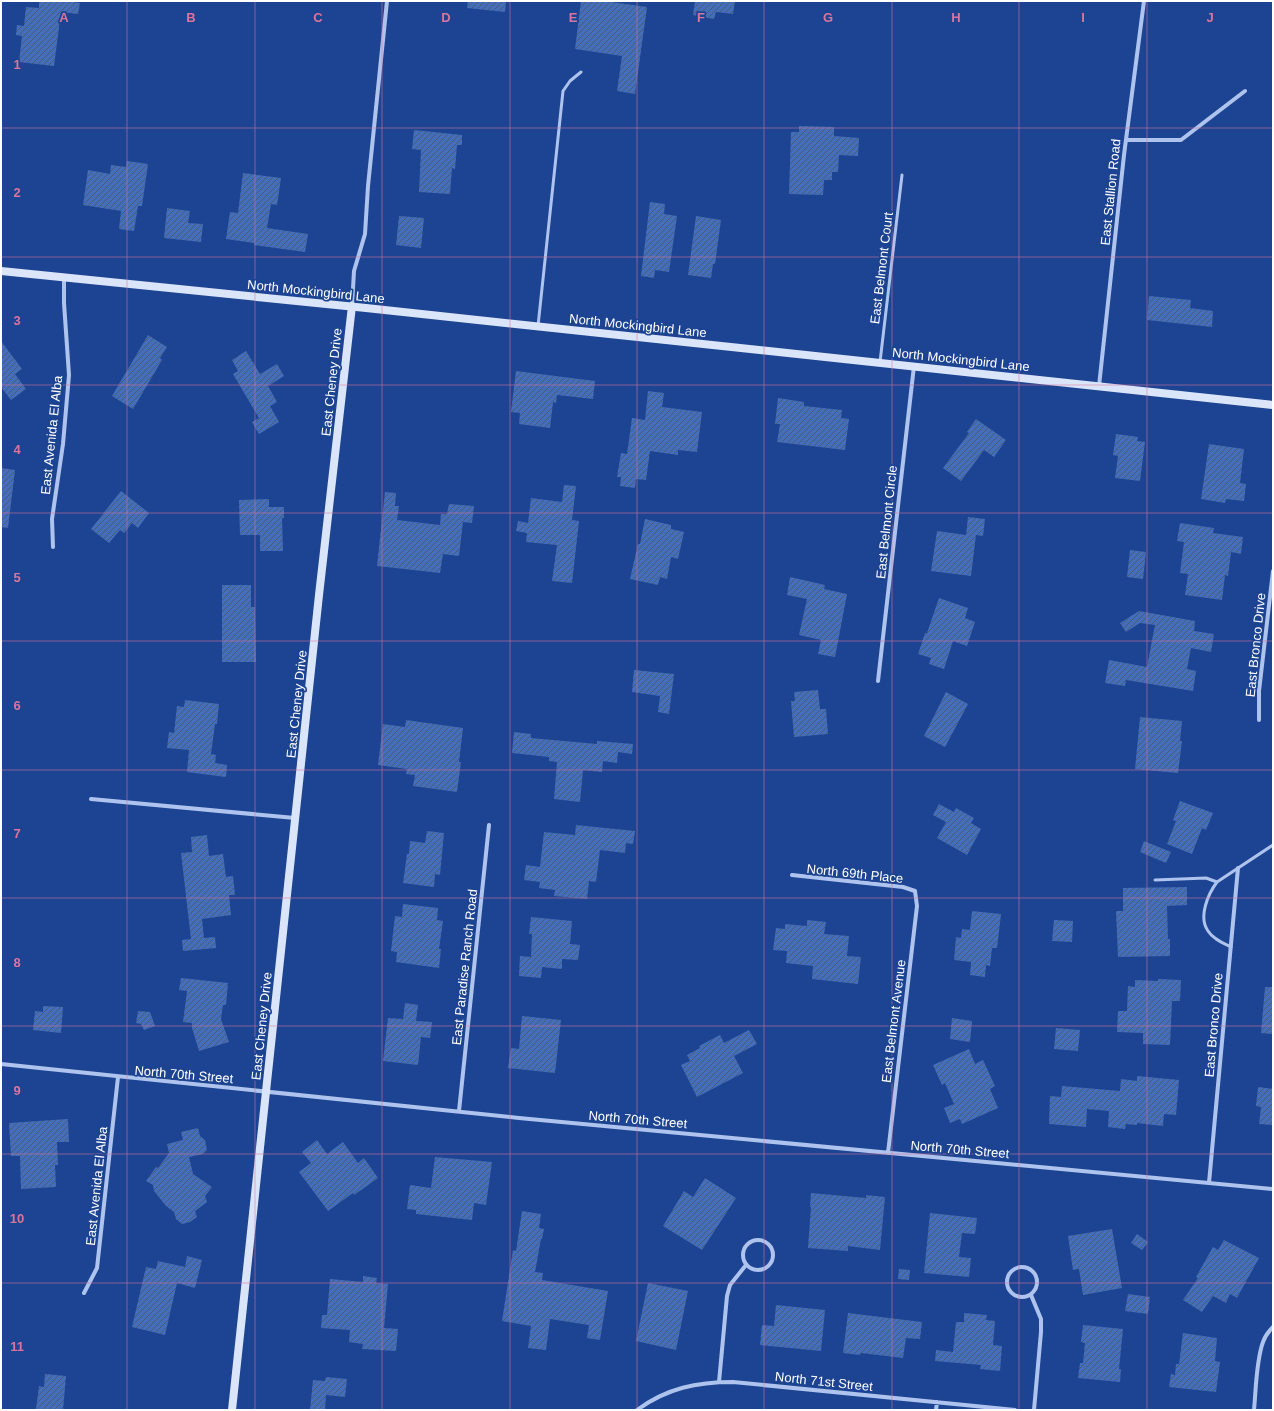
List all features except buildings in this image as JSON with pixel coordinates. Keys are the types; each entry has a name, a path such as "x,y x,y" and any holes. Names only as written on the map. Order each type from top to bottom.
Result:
{"street":[{"name":"East Cheney Drive","path":"232,1410 352,306 354,271 365,234 368,186 387,1"},
{"name":"East Stallion Road","path":"1099,386 1126,140 1144,1"},
{"path":"1126,140 1181,140 1245,91"},
{"name":"North Mockingbird Lane","path":"1,271 352,306 1273,405"},
{"name":"East Avenida El Alba","path":"53,547 52,519 64,429 69,375 64,303 64,278"},
{"name":"East Belmont Circle","path":"878,681 914,366"},
{"name":"East Bronco Drive","path":"1259,720 1259,691 1273,571"},
{"path":"91,799 296,818"},
{"name":"East Paradise Ranch Road","path":"459,1111 490,825"},
{"name":"East Bronco Drive","path":"1209,1183 1238,868"},
{"name":"North 69th Place","path":"792,875 904,887 915,891"},
{"name":"East Belmont Avenue","path":"888,1153 917,906 915,891"},
{"name":"North 70th Street","path":"1,1064 459,1111 1273,1189"},
{"name":"East Avenida El Alba","path":"84,1293 97,1268 118,1077"},
{"path":"754,1240 764,1241 768,1244 773,1252 771,1262 768,1266 760,1270 750,1268 746,1265 742,1256 745,1246 754,1240"},
{"path":"719,1382 727,1296 730,1285 746,1265"},
{"path":"1017,1268 1027,1268 1035,1273 1037,1278 1037,1288 1031,1295 1021,1298 1016,1297 1009,1290 1007,1280 1009,1275 1017,1268"},
{"path":"1031,1295 1041,1319 1034,1410"},
{"path":"1254,1410 1260,1354 1263,1341 1273,1327"},
{"name":"North 71st Street","path":"637,1410 658,1396 678,1388 719,1382 1015,1410"},
{"path":"936,1410 937,1402"}],"lane":[{"path":"538,326 563,91 570,81 581,72"},
{"name":"East Belmont Court","path":"880,362 902,175"},
{"path":"1231,947 1215,938 1204,924 1206,905 1210,890 1217,882 1273,845"},
{"path":"1155,880 1206,878 1217,882"}]}
